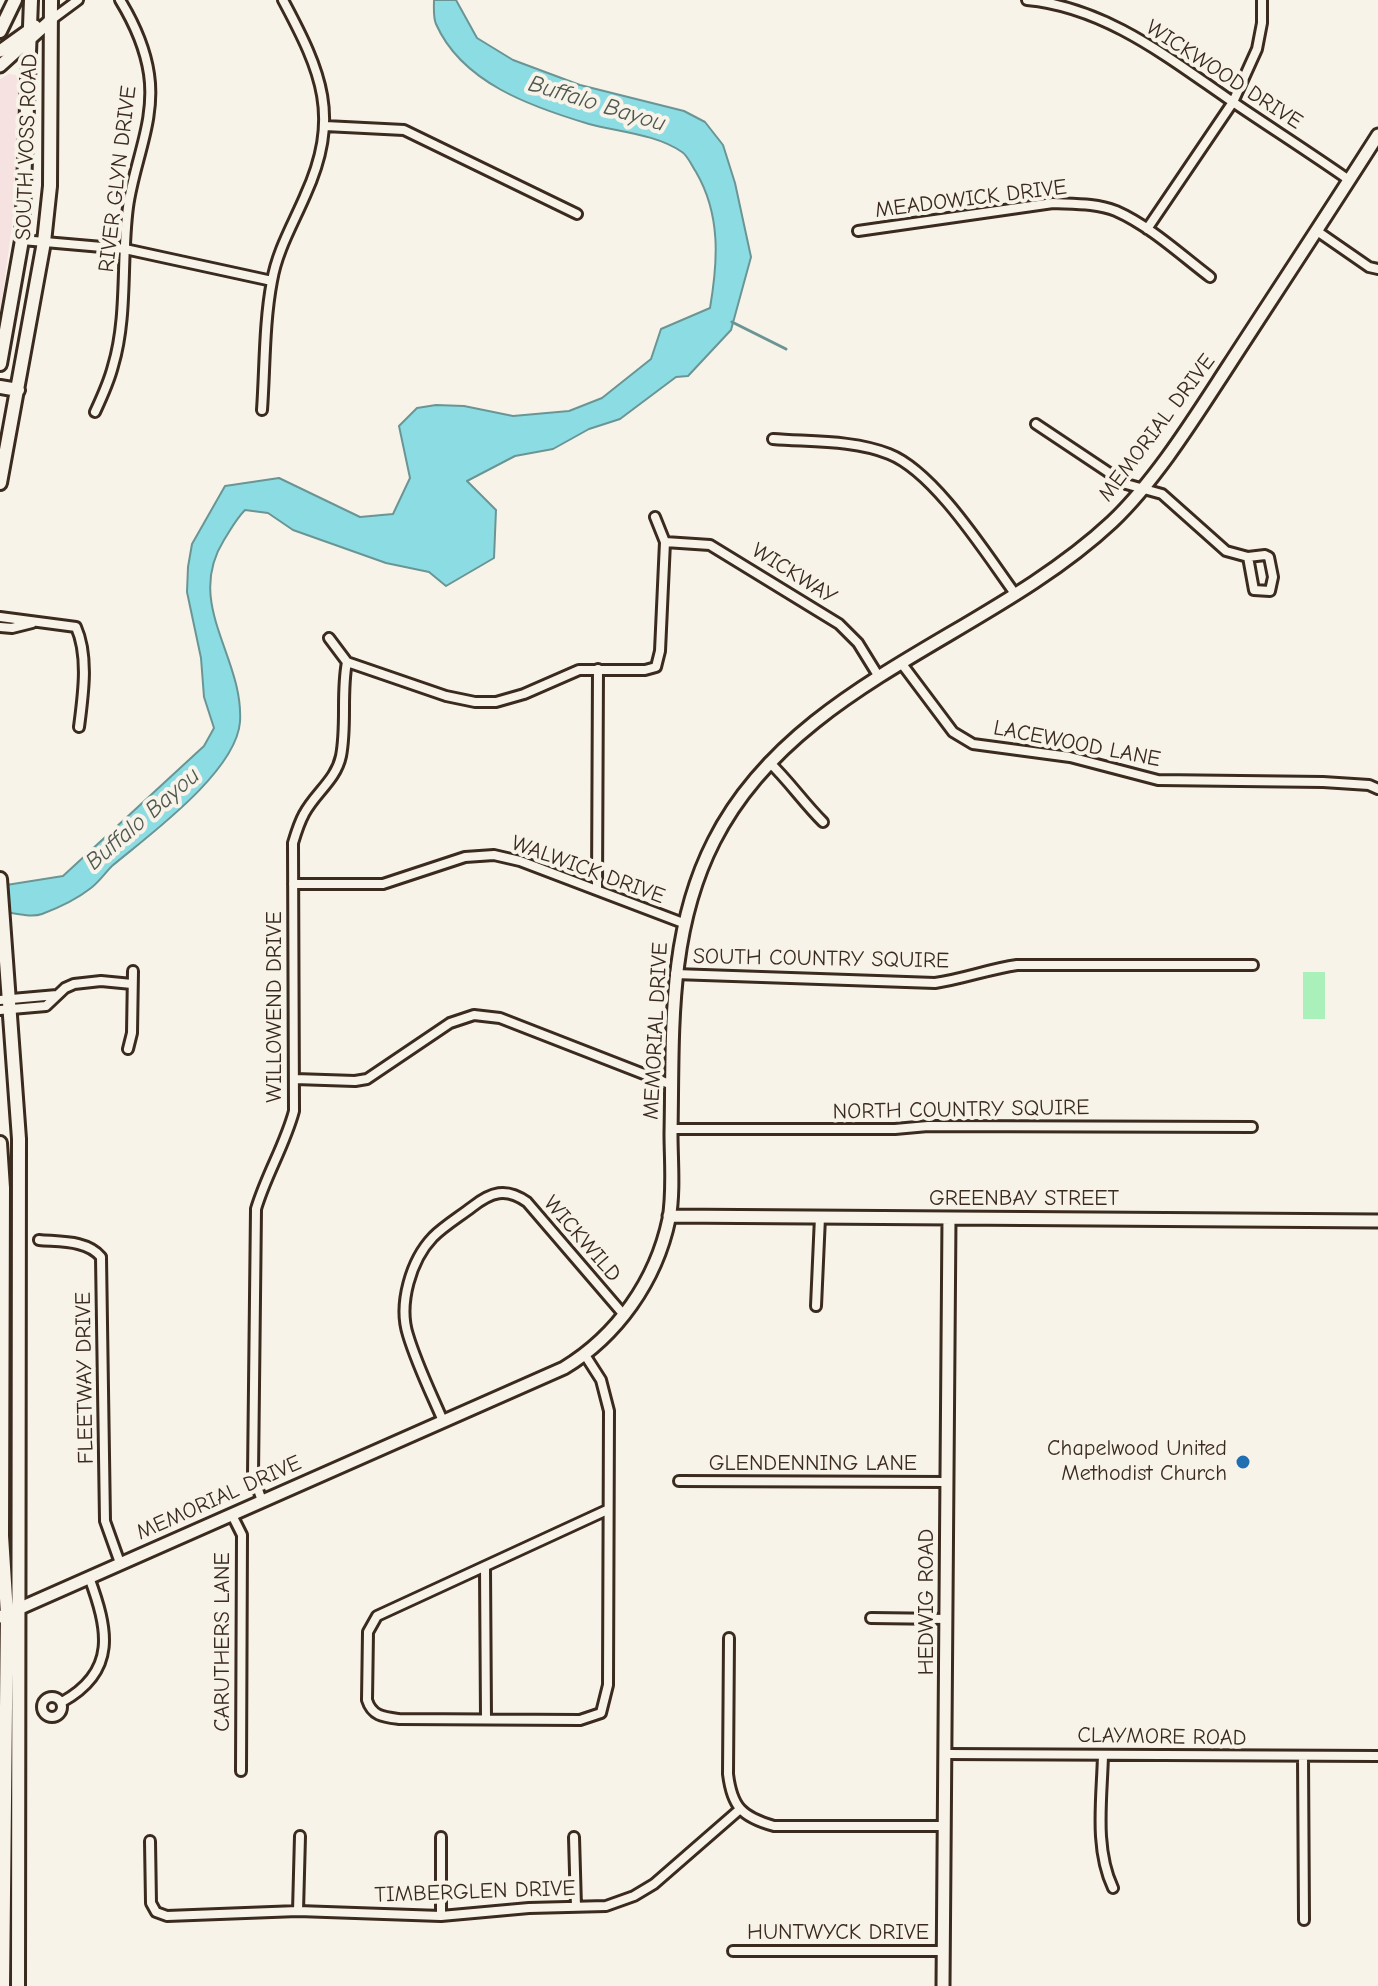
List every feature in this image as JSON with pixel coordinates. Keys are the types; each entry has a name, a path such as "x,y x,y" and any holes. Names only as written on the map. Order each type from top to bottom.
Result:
{"main road":[{"path":"0,31 15,0"},
{"name":"SOUTH VOSS ROAD","path":"0,364 22,240 31,0"},
{"name":"SOUTH VOSS ROAD","path":"0,483 44,242 50,186 51,0"},
{"path":"0,387 18,390"},
{"path":"0,879 4,1005 19,1139 18,1986"},
{"path":"0,1093 15,1093"},
{"path":"0,1143 3,1986"},
{"path":"2,1292 19,1293"},
{"path":"1,1393 18,1394"}],"street":[{"path":"0,51 78,0"},
{"name":"RIVER GLYN DRIVE","path":"95,412 114,365 119,337 128,206 144,144 150,96 149,75 137,30 120,0"},
{"path":"262,410 272,281 287,231 316,171 325,126 319,78 283,0"},
{"name":"WICKWOOD DRIVE","path":"1027,0 1084,11 1158,51 1349,180"},
{"path":"1147,229 1233,102 1257,49 1262,0"},
{"path":"0,66 31,33"},
{"path":"325,126 404,130 577,214"},
{"name":"MEMORIAL DRIVE","path":"4,1615 564,1368 585,1355 624,1315 654,1267 669,1216 675,974 683,923 690,897 714,841 732,809 768,762 807,727 879,677 1016,595 1113,521 1142,489 1216,385 1378,135"},
{"name":"MEADOWICK DRIVE","path":"858,231 1053,203 1082,204 1115,211 1147,229 1210,277"},
{"path":"1317,231 1369,267 1378,269"},
{"path":"22,240 125,249 272,281"},
{"path":"1036,424 1126,484 1162,494 1226,551 1248,557 1269,557 1273,577 1270,591 1254,590 1248,557"},
{"path":"773,439 868,447 891,454 911,465 931,482 1016,595"},
{"path":"329,638 347,662 446,696 475,702 496,702 524,694 579,670 645,670 656,667 660,651 665,542 655,517"},
{"name":"WICKWAY","path":"665,542 710,545 839,624 858,643 879,677"},
{"path":"0,617 76,627 82,641 83,701 79,727"},
{"path":"0,627 12,628 33,623"},
{"name":"WILLOWEND DRIVE","path":"262,1501 253,1475 256,1209 287,1136 294,1111 293,843 305,812 332,779 341,758 343,684 347,662"},
{"name":"LACEWOOD LANE","path":"902,664 953,732 973,744 1070,757 1158,780 1323,782 1369,785 1378,789"},
{"path":"597,889 598,669"},
{"path":"768,762 792,783 823,822"},
{"name":"WALWICK DRIVE","path":"293,884 383,884 465,857 494,855 520,861 683,923"},
{"name":"SOUTH COUNTRY SQUIRE","path":"675,974 935,983 962,979 992,968 1017,965 1253,965"},
{"path":"128,1049 132,1033 133,971"},
{"path":"4,1005 58,995 74,984 101,981 132,984"},
{"path":"295,1079 367,1079 450,1023 474,1015 500,1018 672,1085"},
{"name":"NORTH COUNTRY SQUIRE","path":"671,1129 1252,1127"},
{"name":"WICKWILD","path":"443,1421 407,1333 407,1296 414,1264 423,1250 434,1237 485,1196 506,1192 527,1202 624,1315"},
{"name":"GREENBAY STREET","path":"669,1216 1378,1221"},
{"path":"816,1306 820,1217"},
{"name":"HEDWIG ROAD","path":"943,1986 949,1218"},
{"name":"FLEETWAY DRIVE","path":"39,1240 94,1248 101,1257 105,1521 120,1563"},
{"path":"585,1355 594,1366 607,1396 608,1685 601,1713 580,1720 387,1718 376,1715 370,1709 367,1700 368,1632 377,1616 607,1510"},
{"name":"GLENDENNING LANE","path":"679,1481 947,1482"},
{"name":"CARUTHERS LANE","path":"232,1515 242,1535 241,1771"},
{"path":"485,1568 486,1719"},
{"path":"62,1702 87,1685 103,1658 105,1626 89,1577"},
{"path":"871,1618 947,1619"},
{"path":"729,1638 728,1774 730,1794 739,1810 757,1821 774,1826 943,1826"},
{"name":"CLAYMORE ROAD","path":"946,1754 1378,1756"},
{"path":"1103,1755 1102,1851 1105,1871 1113,1888"},
{"path":"1303,1756 1304,1920"},
{"name":"TIMBERGLEN DRIVE","path":"150,1841 151,1903 156,1912 167,1916 298,1911 441,1916 529,1908 606,1906 634,1896 654,1884 739,1810"},
{"path":"298,1911 300,1836"},
{"path":"441,1837 441,1916"},
{"path":"574,1837 576,1907"},
{"path":"2,1939 19,1939"},
{"name":"HUNTWYCK DRIVE","path":"733,1951 944,1951"}],"shaded area":[{"path":"9,74 16,75 20,88 17,189 0,314 0,79"}],"green space":[{"path":"1303,972 1325,972 1325,1019 1303,1019"}],"water":[{"name":"Buffalo Bayou","path":"434,0 456,0 477,38 513,60 580,85 684,111 705,122 723,145 735,183 751,257 731,330 688,376 676,377 620,419 589,429 553,449 515,456 467,481 496,510 494,558 446,586 429,572 386,563 293,530 268,513 245,510 224,540 213,564 210,586 218,631 239,698 240,722 235,741 224,761 168,820 86,892 38,915 0,911 0,886 63,876 204,746 214,728 204,697 201,658 187,592 188,567 192,544 225,486 279,478 360,517 393,514 410,478 399,426 417,408 464,406 513,416 569,411 602,398 651,359 661,329 710,308 716,256 714,222 704,188 686,156 661,141 545,110 501,90 463,62 448,45 435,21"}],"waterway":[{"path":"732,322 786,349"}],"place":[{"name":"Chapelwood United Methodist Church","path":"1243,1462"}]}
